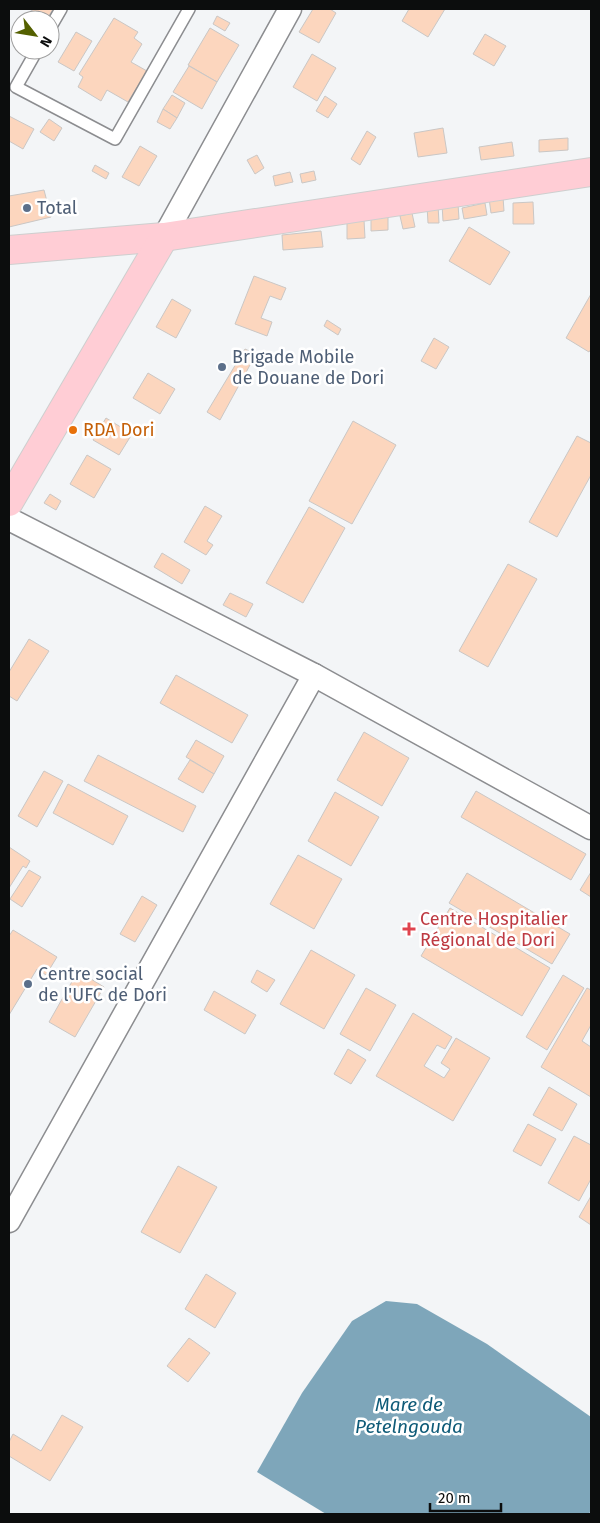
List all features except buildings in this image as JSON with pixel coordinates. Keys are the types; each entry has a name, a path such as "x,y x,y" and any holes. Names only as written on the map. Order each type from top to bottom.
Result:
{"main road":[{"path":"9,250 164,237 591,172"},
{"path":"9,502 164,237"}],"street":[{"path":"164,237 290,9"},
{"path":"9,519 314,675 591,828"},
{"path":"9,1221 314,675"}],"lane":[{"path":"31,60 16,87 115,139 189,9"}],"water":[{"name":"Mare de Petelngouda","path":"386,1301 417,1304 487,1344 591,1417 591,1510 589,1514 326,1514 257,1472 302,1393 352,1321"}],"place":[{"name":"Total","path":"27,208"},
{"name":"Brigade Mobile de Douane de Dori","path":"222,367"},
{"name":"RDA Dori","path":"73,430"},
{"name":"Centre Hospitalier Régional de Dori","path":"409,929"},
{"name":"Centre social de l'UFC de Dori","path":"28,984"}]}
